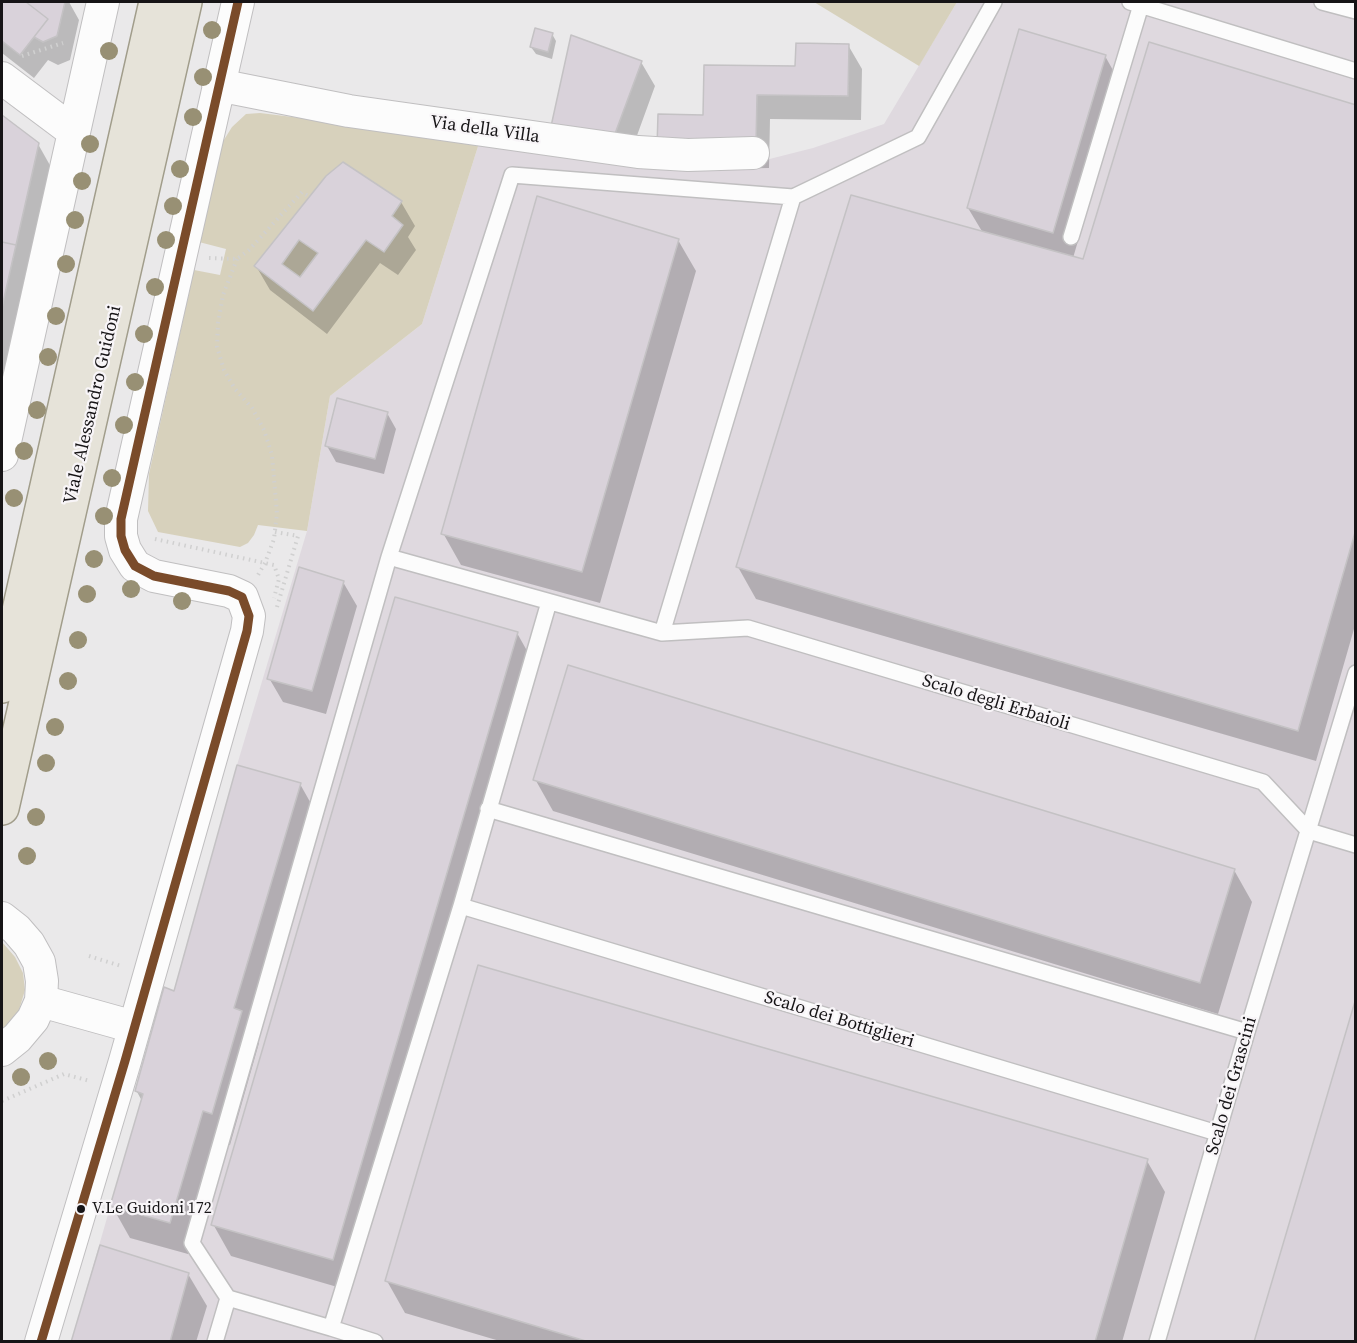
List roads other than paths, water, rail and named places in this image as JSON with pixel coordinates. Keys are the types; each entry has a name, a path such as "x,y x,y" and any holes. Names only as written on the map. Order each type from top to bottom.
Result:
{"main road":[{"name":"Viale Alessandro Guidoni","path":"2,686 156,2"},
{"name":"Viale Alessandro Guidoni","path":"2,808 185,2"}],"street":[{"path":"2,455 103,2"},
{"path":"41,1341 134,1027 247,631 249,616 242,597 229,591 147,574 130,560 124,550 121,537 121,519 238,2"},
{"path":"10,68 74,132"},
{"name":"Via della Villa","path":"218,85 349,111 638,152 688,155 753,153"},
{"path":"2,918 22,936 39,962 42,981 40,1000 27,1027 2,1050"},
{"path":"40,1000 134,1027"}],"lane":[{"path":"375,1341 228,1298 192,1243 389,557 512,175 793,197 918,137 994,2"},
{"path":"1322,2 1356,12"},
{"path":"1071,237 1136,3 1356,71"},
{"path":"662,633 793,197"},
{"name":"Scalo degli Erbaioli","path":"389,557 662,633 748,628 1263,782 1309,831"},
{"path":"331,1328 461,906 549,602"},
{"name":"Scalo dei Grascini","path":"1157,1341 1247,1032 1356,673"},
{"path":"488,809 1247,1032"},
{"path":"1309,831 1356,845"},
{"name":"Scalo dei Bottiglieri","path":"461,906 1217,1133"},
{"path":"215,1341 228,1298"}],"place":[{"name":"V.Le Guidoni 172","path":"81,1209"}]}
